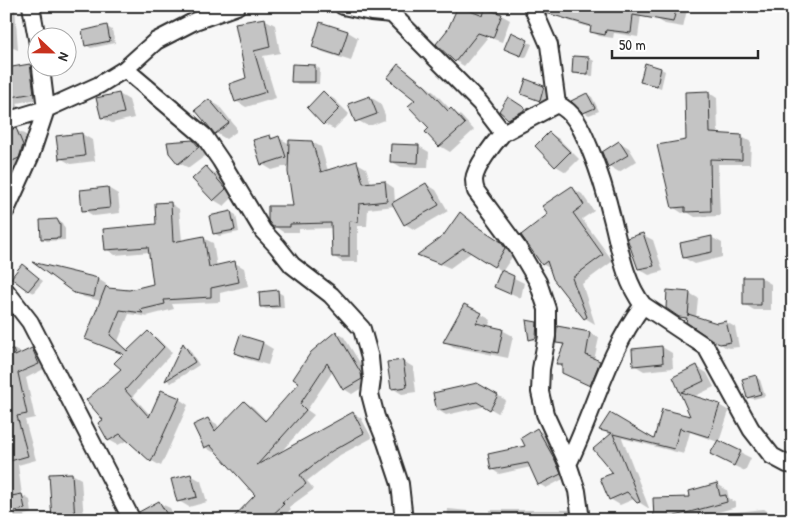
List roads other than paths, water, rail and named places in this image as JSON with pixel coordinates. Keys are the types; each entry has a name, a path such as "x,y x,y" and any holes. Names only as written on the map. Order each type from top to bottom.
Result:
{"street":[{"path":"31,6 35,28"},
{"path":"6,120 46,109 99,85 124,69 156,42 196,21 237,6"},
{"path":"343,6 370,12 392,14 480,103 503,133"},
{"path":"532,6 549,45 557,104"},
{"path":"124,69 204,136 263,231 292,265 331,295 362,329 370,358 372,379 370,394 376,417 400,484 404,520"},
{"path":"6,210 30,157 46,109 42,78"},
{"path":"557,104 503,133 482,161 475,174 474,182 476,191 518,248 538,282 547,309 547,336 541,369 540,392 545,414 568,464 577,491 581,520"},
{"path":"557,104 564,107 576,118 600,174 625,268 635,296 643,305 706,347 751,429 772,456 787,464 793,464"},
{"path":"6,291 30,322 49,356 132,520"},
{"path":"568,464 580,439 598,387 619,342 629,323 643,305"}]}
